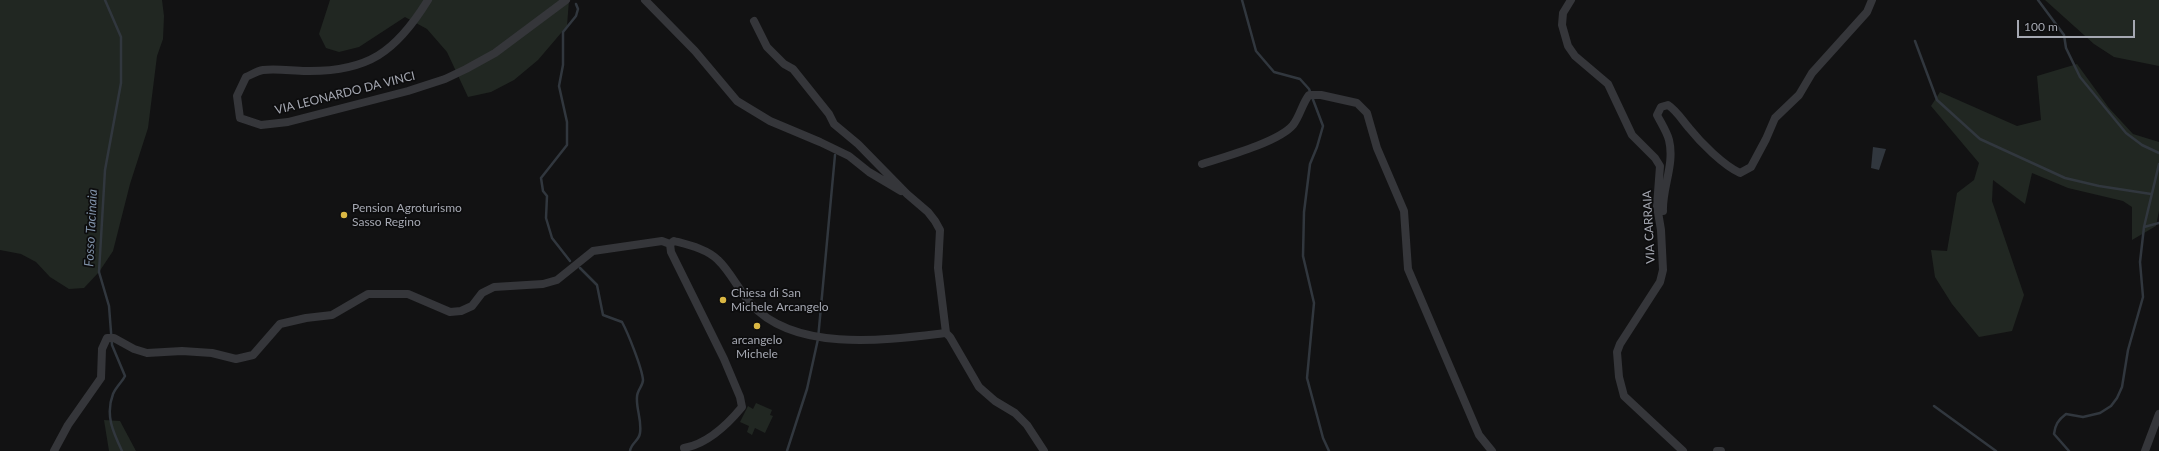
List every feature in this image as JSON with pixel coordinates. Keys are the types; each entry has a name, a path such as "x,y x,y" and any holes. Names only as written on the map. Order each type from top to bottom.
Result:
{"street":[{"name":"VIA LEONARDO DA VINCI","path":"428,0 408,31 393,46 373,60 348,68 313,71 263,70 246,77 237,96 240,118 261,125 288,122 408,91 445,79 466,70 495,53 566,0"},
{"path":"645,0 695,51 737,101 770,121 849,156 892,186 908,194"},
{"name":"VIA CARRAIA","path":"1571,0 1563,13 1562,25 1568,46 1575,56 1608,84 1632,135 1655,158 1660,166 1657,206 1661,230 1663,270 1660,282 1620,344 1617,352 1619,377 1624,396 1684,451"},
{"path":"1661,230 1663,201 1671,161 1669,140 1657,115 1661,107 1668,105 1674,108 1689,129 1729,167 1740,173 1751,167 1775,118 1799,95 1812,73 1867,12 1872,0"},
{"path":"754,21 768,47 784,64 793,69 829,114 834,124 858,144 928,212 940,230 938,268 946,334 950,338 979,387 995,401 1027,424 1044,451"},
{"path":"1202,164 1256,146 1293,126 1304,102 1309,95 1331,97 1357,103 1363,108 1367,113 1377,148 1404,211 1408,269 1479,435 1492,451"},
{"path":"54,451 68,425 101,378 102,349 110,338 147,353 182,351 212,353 236,359 253,354 280,324 332,314 368,294 408,294 450,312 461,311 472,306 482,293 494,287 543,284 557,280 593,251 662,241 670,244 674,241 696,247 718,260 752,305 773,323 804,333 842,339 875,341 946,334"},
{"path":"670,244 671,252 724,359 740,397 742,407 720,429 693,446 684,448"},
{"path":"2145,451 2159,414"}],"shaded area":[{"path":"0,0 162,0 164,16 163,39 157,56 148,128 130,184 113,251 99,272 84,288 69,289 50,277 36,262 21,254 0,250"},
{"path":"330,0 569,0 567,26 538,60 514,80 491,92 468,97 447,52 427,29 405,17 359,47 339,52 326,48 319,34"},
{"path":"2045,0 2159,0 2159,66 2114,57 2094,44"},
{"path":"2077,64 2109,108 2133,134 2159,142 2159,211 2156,226 2132,240 2132,207 2123,201 2068,188 2032,173 2025,204 1993,180 1992,201 2024,295 2012,331 1979,337 1952,304 1935,277 1931,250 1947,251 1957,193 1974,180 1979,163 1931,106 1940,92 2017,126 2041,120 2037,76"},
{"path":"1873,147 1886,149 1879,170 1871,168"},
{"path":"756,403 772,410 770,415 773,416 765,433 755,428 752,435 747,432 749,426 740,422 748,406 753,409"},
{"path":"104,420 120,421 136,451 109,451"}],"waterway":[{"name":"Fosso Tacinaia","path":"105,0 121,37 121,83 105,170 99,272 109,306 112,345 125,376 113,394 110,409 111,423 122,451"},
{"path":"1242,0 1256,51 1274,72 1300,79 1309,89 1323,126 1310,164 1304,212 1303,256 1314,303 1307,378 1323,438 1329,451"},
{"path":"2038,0 2064,35 2066,48 2080,77 2126,133 2142,145 2159,153"},
{"path":"570,261 552,238 546,218 547,196 543,191 541,178 567,145 567,122 559,86 563,65 563,32 576,16 578,9 576,4"},
{"path":"1915,41 1937,100 1980,139 2065,178 2099,186 2151,194"},
{"path":"787,451 807,389 818,339 835,155"},
{"path":"2069,451 2054,434 2056,425 2059,421 2066,414 2083,417 2100,413 2111,406 2122,387 2128,350 2143,297 2140,262 2144,227 2159,164"},
{"path":"2144,227 2159,223"},
{"path":"580,268 597,285 603,315 622,322 640,367 643,380 637,395 640,433 630,451"},
{"path":"1934,406 1996,451"}],"place":[{"name":"Pension Agroturismo Sasso Regino","path":"344,215"},
{"name":"Chiesa di San Michele Arcangelo","path":"723,300"},
{"name":"arcangelo Michele","path":"757,326"}]}
